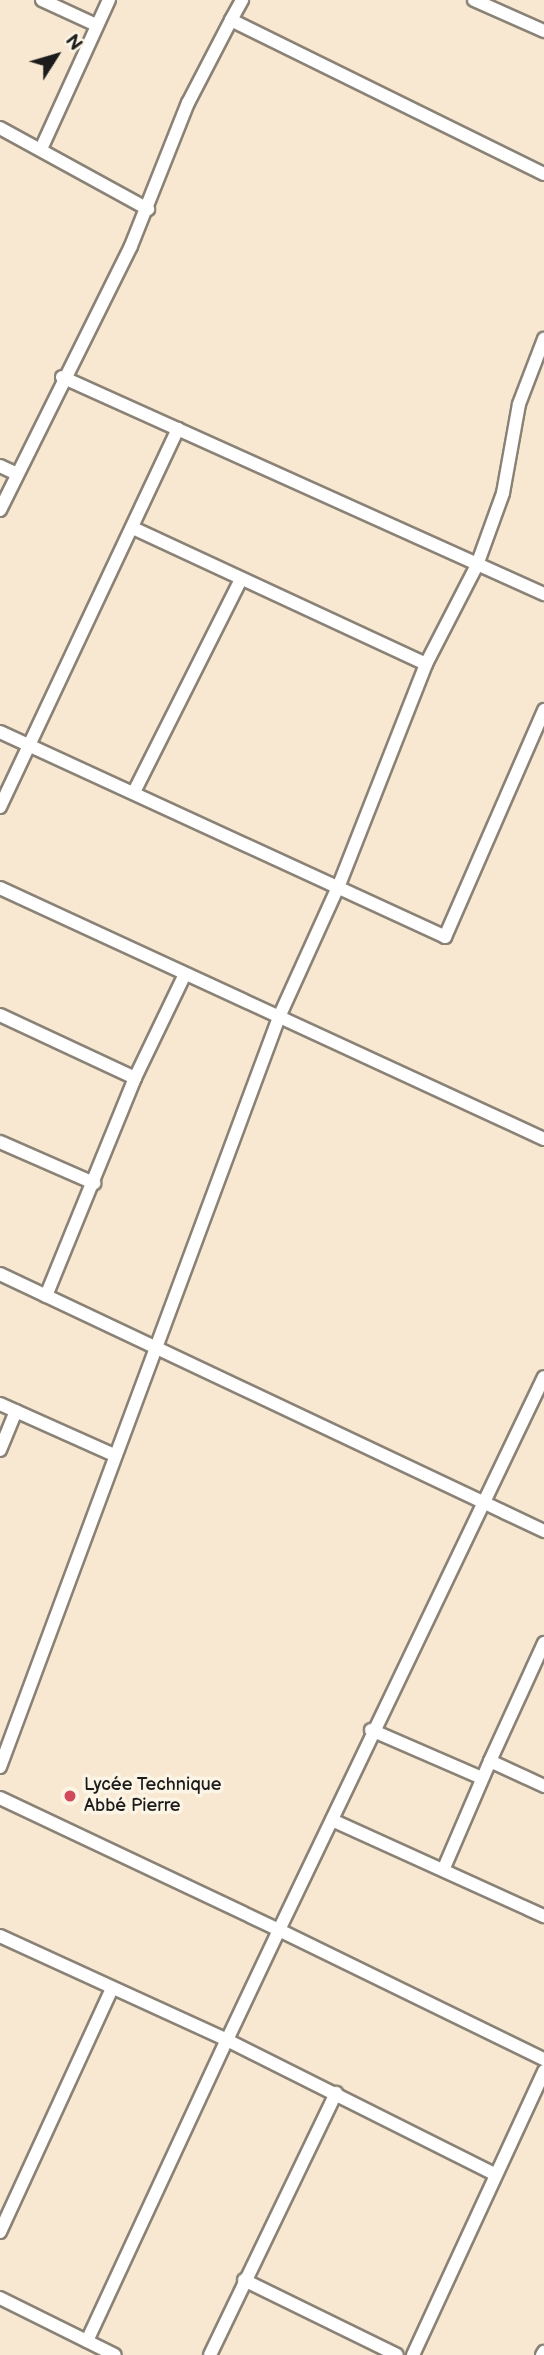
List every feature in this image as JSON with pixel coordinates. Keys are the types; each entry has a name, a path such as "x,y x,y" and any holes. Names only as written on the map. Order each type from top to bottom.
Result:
{"street":[{"path":"42,0 96,25"},
{"path":"41,149 108,0"},
{"path":"0,510 62,377 148,209 188,103 242,0"},
{"path":"474,0 544,32"},
{"path":"231,20 544,174"},
{"path":"0,128 148,209"},
{"path":"0,1767 279,1017 339,885 426,664 477,565 503,493 519,404 544,339"},
{"path":"62,377 544,594"},
{"path":"0,807 178,429"},
{"path":"0,466 17,474"},
{"path":"133,528 240,581 426,664"},
{"path":"135,790 240,581"},
{"path":"0,732 135,790 339,885 409,926 444,937 544,710"},
{"path":"0,888 184,976 544,1139"},
{"path":"46,1297 135,1078 184,976"},
{"path":"0,1016 135,1078"},
{"path":"0,1142 94,1183"},
{"path":"0,1274 154,1350 544,1531"},
{"path":"87,2341 332,1820 371,1730 544,1377"},
{"path":"0,1404 114,1455"},
{"path":"0,1450 16,1411"},
{"path":"444,1868 482,1778 542,1652"},
{"path":"371,1730 482,1778"},
{"path":"490,1761 544,1786"},
{"path":"0,1798 544,2059"},
{"path":"332,1820 444,1868 544,1916"},
{"path":"0,1936 228,2040 495,2174"},
{"path":"0,2232 112,1989"},
{"path":"413,2355 544,2071"},
{"path":"209,2355 336,2093"},
{"path":"244,2280 397,2355"},
{"path":"0,2298 115,2355"}],"place":[{"name":"Lycée Technique Abbé Pierre","path":"70,1796"}]}
